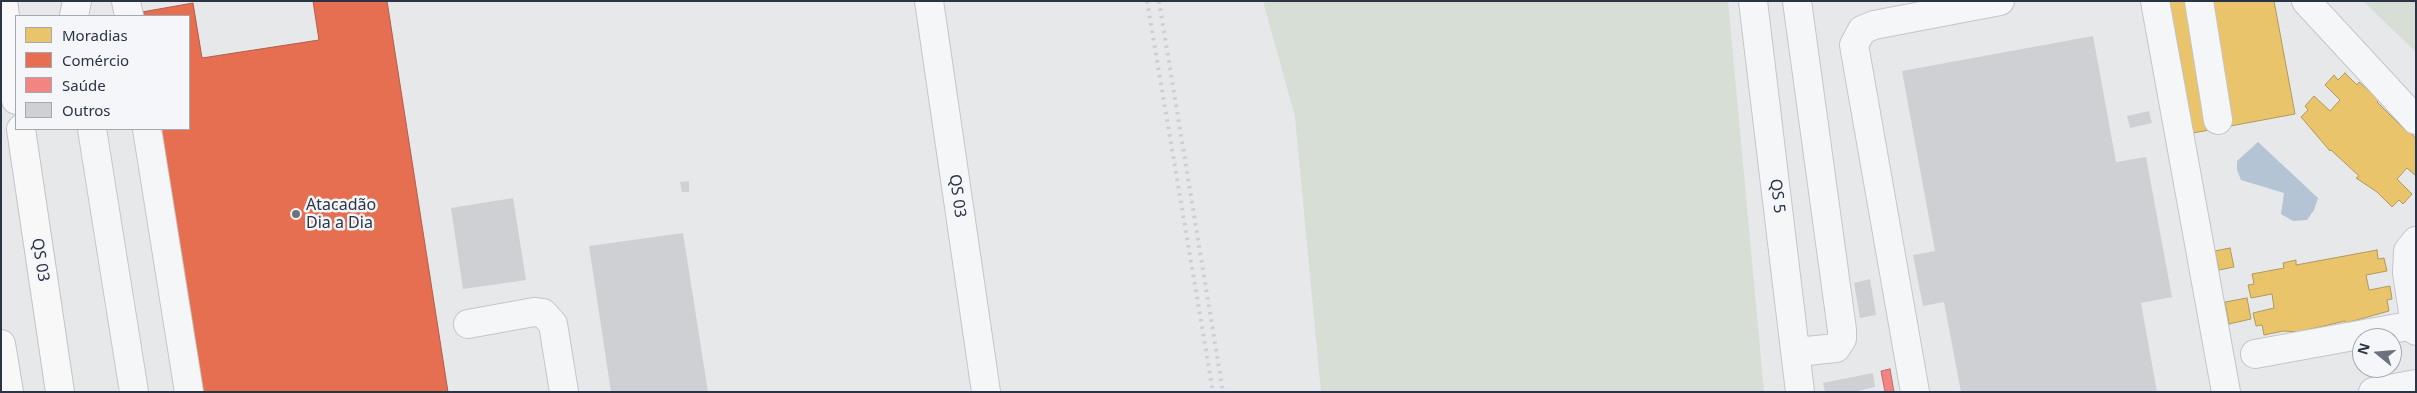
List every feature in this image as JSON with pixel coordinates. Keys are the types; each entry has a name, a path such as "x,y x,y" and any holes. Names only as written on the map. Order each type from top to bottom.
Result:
{"main road":[{"path":"3,1 15,92"},
{"name":"QS 03","path":"21,130 60,392"},
{"path":"1,344 8,392"}],"street":[{"path":"74,15 77,1"},
{"path":"126,1 129,15"},
{"name":"QS 03","path":"929,1 986,392"},
{"name":"QS 5","path":"1753,1 1797,352 1800,392"},
{"path":"1797,1 1842,339 1836,348 1797,352"},
{"path":"1915,392 1854,45 1862,30 1874,25 2000,1"},
{"path":"2155,1 2226,392"},
{"path":"2198,1 2218,120"},
{"path":"2306,1 2416,120"},
{"path":"92,130 134,392"},
{"path":"147,130 189,392"},
{"path":"2255,354 2415,328 2412,276 2408,251 2416,241"},
{"path":"468,324 534,312 543,313 553,324 556,391"},
{"path":"2373,392 2416,384"}],"shaded area":[{"path":"1263,1 1728,1 1764,392 1321,392 1295,117"},
{"path":"2363,1 2416,1 2416,52"}],"water":[{"path":"2258,142 2318,198 2314,210 2307,220 2293,221 2281,214 2284,193 2241,180 2237,170 2237,161"}],"building: Moradias":[{"path":"2168,1 2274,1 2295,114 2193,133"},
{"path":"2345,73 2357,85 2359,82 2379,100 2377,102 2405,130 2407,128 2416,139 2416,176 2407,168 2397,179 2412,194 2403,204 2399,200 2392,207 2377,192 2356,178 2359,176 2330,151 2301,117 2308,110 2305,106 2314,96 2330,111 2340,100 2325,85 2334,75 2338,80"},
{"path":"2230,248 2234,267 2219,270 2215,251"},
{"path":"2377,250 2378,259 2384,258 2387,271 2366,275 2369,290 2390,286 2392,299 2387,300 2389,311 2346,323 2345,321 2298,332 2283,331 2264,335 2262,325 2256,326 2253,313 2274,308 2272,294 2251,298 2248,285 2254,284 2252,274 2284,268 2283,263 2296,260 2296,265"},
{"path":"2247,298 2251,319 2229,324 2225,302"}],"building: Comércio":[{"name":"Atacadão Dia a Dia","path":"313,1 387,1 448,392 200,392 159,130 190,130 190,15 143,15 142,12 193,3 202,58 319,40"}],"building: Saúde":[{"path":"1890,369 1894,392 1885,392 1881,371"}],"building: Outros":[{"path":"2093,36 2116,162 2146,157 2172,297 2141,303 2157,392 1961,392 1944,302 1923,306 1913,255 1935,251 1902,71"},
{"path":"2149,111 2152,123 2130,128 2127,116"},
{"path":"689,181 689,192 682,192 680,182"},
{"path":"513,198 526,280 463,289 451,208"},
{"path":"683,233 708,392 611,392 589,246"},
{"path":"1870,279 1876,315 1860,318 1854,283"},
{"path":"1873,373 1875,387 1853,392 1825,392 1823,383"}],"railway":[{"path":"1147,1 1213,392"},
{"path":"1159,1 1223,392"}],"place":[{"name":"Atacadão Dia a Dia","path":"296,214"}]}
